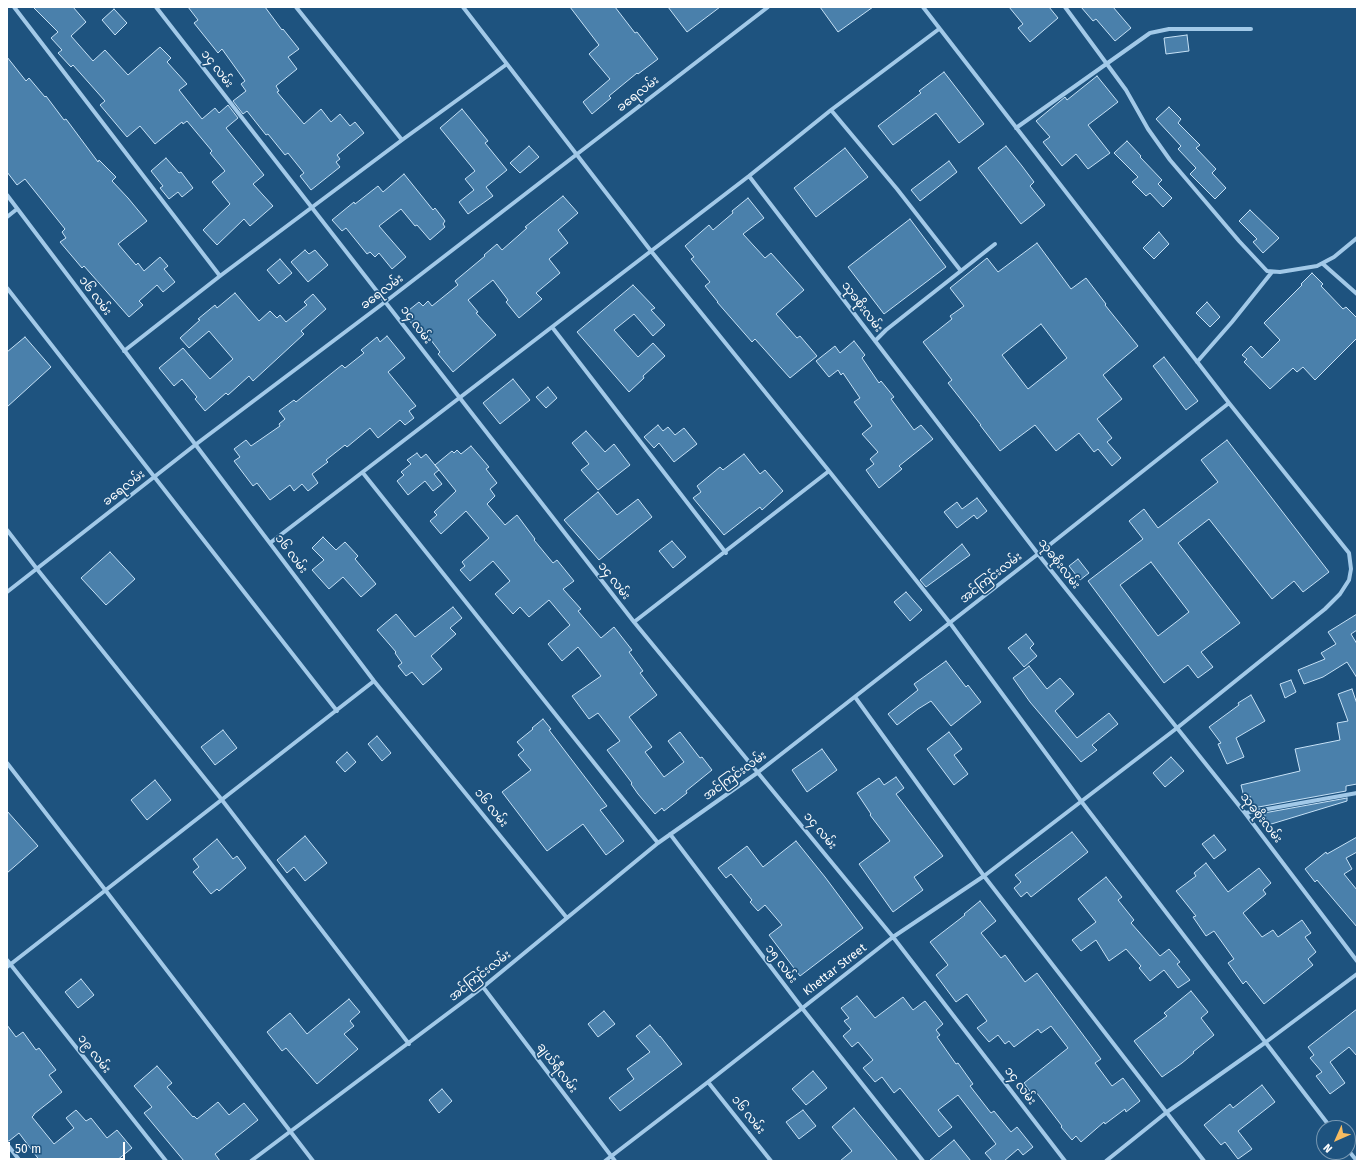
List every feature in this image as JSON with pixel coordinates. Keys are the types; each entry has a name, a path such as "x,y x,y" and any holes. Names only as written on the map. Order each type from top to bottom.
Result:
{"street":[{"path":"14,7 220,276"},
{"name":"၁၄ လမ်း","path":"156,7 634,622 757,773 894,937 1065,1161"},
{"path":"296,7 402,140"},
{"path":"463,7 651,251 950,623 1081,800 1325,1120"},
{"name":"ခရေလမ်း","path":"7,592 195,445 385,302 768,7"},
{"name":"Khettar Street","path":"605,1161 894,937 984,876 1081,800 1177,728 1325,610 1340,594 1349,580 1351,569 1349,553 1197,362 923,7"},
{"path":"1065,7 1126,90 1148,129 1170,160 1262,266 1272,272 1317,266 1334,257 1348,247 1357,238"},
{"path":"270,543 363,473 458,397 749,176 831,110 939,29"},
{"path":"1016,128 1150,32 1168,29 1251,29"},
{"path":"124,351 220,276 402,140 507,64"},
{"path":"831,110 897,188 961,271"},
{"name":"သုခစိုးလမ်း","path":"749,176 1038,554 1245,813 1357,961"},
{"name":"၁၆ လမ်း","path":"7,195 374,681 567,918"},
{"path":"7,217 17,209"},
{"path":"875,341 886,330 995,244"},
{"path":"1322,264 1357,294"},
{"path":"1197,362 1232,322 1272,272"},
{"path":"7,288 337,711"},
{"path":"552,327 726,553"},
{"name":"အင်ကြင်းလမ်း","path":"251,1161 483,987 658,843 757,773 1229,403"},
{"path":"634,622 726,553 829,471"},
{"path":"363,473 658,843"},
{"path":"7,530 222,800 409,1044"},
{"path":"9,966 374,681"},
{"path":"855,697 984,876 1204,1161"},
{"path":"7,763 313,1161"},
{"path":"1245,813 1357,793"},
{"name":"၁၅ လမ်း","path":"670,834 802,1008 923,1161"},
{"name":"၁၉ လမ်း","path":"7,960 9,966 166,1161"},
{"path":"1106,1161 1167,1112 1266,1042 1357,974"},
{"name":"ချယ်ရီလမ်း","path":"483,987 615,1161"},
{"name":"၁၆ လမ်း","path":"708,1082 771,1161"},
{"path":"7,1144 20,1161"}],"building":[{"path":"33,7 73,7 86,22 71,36 93,61 105,50 128,75 160,47 171,58 167,62 187,84 179,90 202,119 215,108 219,113 228,105 238,118 226,128 264,175 253,184 273,206 250,226 244,219 217,245 203,230 230,204 212,182 225,171 210,153 212,151 187,121 183,124 182,122 155,144 140,126 127,137 100,105 105,101 73,65 71,67 58,53 62,50 51,38 58,32"},
{"path":"188,7 265,7 282,30 283,29 299,49 288,57 297,69 276,86 279,91 277,92 304,124 321,109 331,122 340,114 350,126 355,122 364,133 337,155 340,159 336,162 340,167 311,190 300,176 304,173 288,153 285,155 268,134 266,135 247,111 243,114 233,101 246,91 241,84 245,81 222,49 218,53 194,23 198,20"},
{"path":"570,7 615,7 658,59 638,74 637,73 609,96 611,98 592,114 583,102 610,79 589,54 599,45"},
{"path":"668,7 720,7 687,32"},
{"path":"820,7 873,7 838,32"},
{"path":"1009,7 1049,7 1058,18 1030,42 1018,28 1023,24"},
{"path":"1081,7 1113,7 1131,28 1115,41 1096,19 1093,21"},
{"path":"114,9 127,23 115,35 102,20"},
{"path":"1187,35 1189,51 1166,54 1164,38"},
{"path":"7,57 26,81 29,78 45,97 46,96 64,120 66,119 98,162 99,160 116,177 112,181 147,221 118,244 136,265 138,263 144,271 160,257 168,266 164,269 175,282 163,292 157,285 139,301 143,305 129,317 84,266 82,268 60,242 66,238 62,232 65,229 25,179 17,185 7,172"},
{"path":"944,72 984,124 959,143 936,113 893,145 878,126 921,93 919,91"},
{"path":"1097,76 1118,102 1088,125 1110,153 1088,169 1076,154 1062,166 1043,142 1050,137 1036,121 1065,97 1067,100"},
{"path":"1169,107 1181,119 1178,123 1200,145 1196,148 1216,169 1212,173 1226,188 1215,199 1190,174 1196,168 1178,149 1181,146 1156,119"},
{"path":"462,109 488,141 485,143 507,170 486,187 493,196 468,214 459,202 474,190 465,179 475,171 440,128"},
{"path":"1127,141 1162,180 1158,184 1172,198 1163,207 1150,193 1146,196 1132,182 1138,177 1114,153"},
{"path":"529,146 539,157 520,173 510,163"},
{"path":"1006,146 1034,182 1030,186 1045,205 1021,224 978,168"},
{"path":"845,148 868,177 816,217 794,188"},
{"path":"166,158 179,173 181,172 193,188 182,197 178,192 169,199 160,188 163,186 151,171"},
{"path":"949,161 957,172 920,201 911,190"},
{"path":"404,174 433,210 435,208 445,221 443,224 445,227 430,240 417,225 415,226 401,209 379,226 406,257 392,269 379,253 375,257 370,252 367,254 346,228 342,231 332,220 354,202 355,204 378,186 383,192"},
{"path":"563,196 578,213 558,230 568,243 549,259 560,273 536,293 542,299 519,318 506,302 508,300 493,280 468,300 478,312 476,313 496,335 453,372 438,354 440,352 421,327 417,330 404,314 419,302 423,306 428,301 432,306 458,285 455,281 497,244 502,250 527,228 525,227"},
{"path":"748,198 764,218 743,234 765,258 771,253 804,290 776,314 797,338 800,336 817,356 790,378 755,339 752,342 717,302 705,286 710,282 691,259 694,257 685,246 709,225 713,230 733,213 732,211"},
{"path":"1250,210 1279,238 1263,253 1253,242 1257,239 1239,221"},
{"path":"910,219 946,267 884,314 848,267"},
{"path":"1159,232 1169,244 1154,259 1143,248"},
{"path":"1037,243 1071,289 1086,278 1106,304 1105,305 1138,346 1103,375 1122,399 1097,419 1112,438 1107,442 1121,458 1112,466 1098,449 1094,452 1079,433 1056,451 1035,425 1000,451 948,383 952,380 923,342 952,319 950,316 964,306 950,288 987,258 998,272","holes":["1041,324 1067,358 1028,389 1002,355"]},
{"path":"305,250 309,254 315,250 328,265 308,282 291,262"},
{"path":"280,259 292,273 279,284 267,270"},
{"path":"1312,273 1323,284 1321,286 1343,309 1346,307 1357,318 1357,338 1315,380 1303,367 1297,372 1293,368 1270,389 1244,362 1247,359 1242,355 1251,346 1262,358 1280,340 1264,323"},
{"path":"633,285 655,308 651,310 665,325 653,336 634,314 614,330 638,357 653,343 665,356 643,376 644,378 629,392 577,332"},
{"path":"235,293 259,321 270,311 277,318 280,315 286,322 307,305 304,302 313,294 326,309 301,331 304,334 253,381 249,376 228,395 226,393 205,411 195,399 197,397 182,379 174,386 159,368 183,348 210,379 233,359 209,331 189,348 180,338 200,320 198,319 215,305 217,308"},
{"path":"1207,302 1220,317 1210,327 1196,313"},
{"path":"387,336 405,358 388,372 416,406 409,411 414,418 405,425 400,420 378,438 370,428 347,447 345,445 326,460 328,462 312,474 318,483 308,491 302,484 294,491 290,485 270,500 257,483 253,486 234,461 240,457 234,449 246,440 251,446 280,426 279,424 285,419 279,411 294,400 296,402 342,365 345,368 364,353 361,350 377,337 380,342"},
{"path":"25,337 51,367 7,407 7,352"},
{"path":"854,341 865,355 862,358 879,383 881,381 894,397 891,399 914,430 921,425 933,439 899,466 902,469 879,488 866,470 874,464 870,459 878,452 862,434 872,426 854,402 860,398 843,373 841,375 838,370 829,377 816,361 835,346 840,353"},
{"path":"1164,357 1198,401 1186,410 1153,366"},
{"path":"513,379 530,400 500,424 483,403"},
{"path":"548,387 557,398 546,408 536,397"},
{"path":"658,425 663,431 668,427 675,435 684,428 697,444 674,462 659,443 654,448 644,437"},
{"path":"586,431 605,452 614,444 630,465 598,490 581,470 589,464 572,443"},
{"path":"1227,440 1329,572 1303,592 1294,581 1272,599 1209,519 1178,543 1240,623 1201,652 1213,667 1198,678 1188,665 1164,683 1088,581 1143,539 1129,521 1144,509 1158,528 1218,482 1201,460","holes":["1151,562 1189,612 1158,636 1120,585"]},
{"path":"471,446 489,467 486,469 497,483 490,489 495,496 487,504 505,525 517,515 535,539 534,540 553,563 557,560 574,581 563,589 581,609 578,611 601,638 614,627 632,650 629,652 643,671 640,673 657,695 629,717 652,747 645,752 664,777 684,762 668,741 680,732 700,758 702,757 712,770 686,791 687,793 664,811 662,808 655,814 638,794 631,784 632,783 607,750 620,741 598,713 589,719 572,696 601,676 578,647 562,661 548,644 570,625 549,600 529,617 520,607 513,614 495,594 510,581 493,561 470,581 460,570 465,566 462,562 489,538 466,511 441,534 430,521 437,515 434,512 456,491 435,465 452,451 454,453 457,450 461,454"},
{"path":"417,453 421,458 426,454 439,470 434,474 442,484 433,491 425,481 408,495 397,481 404,475 401,472 411,464 407,460"},
{"path":"744,454 760,474 765,470 783,491 762,510 760,507 724,535 693,498 701,492 697,486 720,467 723,470"},
{"path":"598,492 617,515 638,499 652,517 599,560 564,520"},
{"path":"977,498 987,511 977,519 974,515 957,528 944,512 957,502 962,509"},
{"path":"323,537 336,550 345,542 358,556 355,559 376,584 361,597 343,577 329,589 312,570 324,560 312,548"},
{"path":"672,541 686,557 673,568 659,551"},
{"path":"962,544 970,555 926,587 920,580"},
{"path":"110,552 135,579 106,605 81,578"},
{"path":"1078,559 1089,573 1080,580 1069,566"},
{"path":"906,592 922,610 910,621 894,602"},
{"path":"453,607 462,618 450,628 456,634 431,656 442,669 423,685 412,672 406,676 398,666 402,663 395,653 396,652 377,630 396,614 415,637"},
{"path":"1357,614 1357,630 1351,634 1357,644 1357,678 1347,662 1323,677 1304,684 1298,670 1325,659 1321,653 1336,644 1328,632"},
{"path":"1026,634 1034,644 1030,648 1037,656 1024,667 1008,648"},
{"path":"946,661 966,687 968,685 981,702 951,726 931,701 897,725 888,714 918,690 914,684"},
{"path":"1029,666 1047,689 1060,678 1074,694 1055,711 1077,738 1109,713 1118,724 1092,745 1097,750 1081,762 1030,702 1013,678"},
{"path":"1291,680 1296,692 1285,698 1280,684"},
{"path":"1352,689 1357,704 1357,784 1346,786 1346,791 1253,808 1250,796 1244,797 1241,785 1300,771 1295,749 1340,740 1337,723 1348,721 1338,694"},
{"path":"1251,695 1265,721 1236,738 1244,757 1227,764 1218,744 1221,743 1209,727 1239,705 1238,703"},
{"path":"543,719 551,729 549,730 607,806 600,810 624,841 606,855 583,824 547,851 502,792 531,770 518,755 524,750 517,742"},
{"path":"223,730 237,748 215,765 201,747"},
{"path":"949,732 962,749 954,755 968,774 954,785 927,749"},
{"path":"377,736 391,753 382,761 368,744"},
{"path":"822,749 837,770 807,792 792,770"},
{"path":"347,752 356,762 345,772 336,762"},
{"path":"1171,757 1184,771 1165,787 1153,773"},
{"path":"896,777 904,788 896,794 943,856 914,877 923,890 893,912 859,864 890,841 870,815 871,814 857,793 879,778 884,785"},
{"path":"155,780 171,800 147,820 131,800"},
{"path":"1347,798 1347,801 1268,825 1264,813"},
{"path":"7,811 38,846 7,873"},
{"path":"1072,832 1088,852 1031,897 1027,892 1021,897 1014,888 1021,882 1015,875"},
{"path":"1214,835 1226,850 1214,859 1202,844"},
{"path":"305,836 327,863 305,881 294,867 287,873 277,860"},
{"path":"1357,837 1357,852 1346,858 1352,869 1344,874 1357,890 1357,927 1317,880 1315,882 1305,869 1326,852 1327,854"},
{"path":"217,839 233,859 237,856 246,868 219,891 217,889 211,894 193,872 199,867 193,859"},
{"path":"796,841 863,928 800,976 769,935 782,925 765,905 758,911 750,902 752,900 731,874 726,878 718,868 747,846 763,867"},
{"path":"1206,863 1228,892 1259,868 1271,883 1263,890 1266,894 1243,913 1262,937 1273,930 1278,937 1302,920 1311,933 1305,937 1316,952 1308,959 1313,965 1264,1004 1246,981 1243,984 1228,963 1234,959 1214,931 1206,936 1193,917 1196,916 1176,891 1196,876 1194,873"},
{"path":"1106,877 1122,897 1118,900 1134,920 1131,923 1160,956 1169,949 1180,962 1177,964 1190,980 1178,988 1164,970 1150,981 1139,968 1141,966 1126,949 1109,961 1096,940 1081,951 1072,940 1096,922 1078,899"},
{"path":"980,901 996,921 981,933 1001,958 1005,955 1025,982 1037,973 1101,1059 1095,1063 1112,1086 1123,1078 1140,1101 1126,1112 1125,1109 1105,1124 1104,1122 1081,1142 1076,1136 1072,1140 1036,1092 1032,1094 1024,1083 1068,1048 1051,1026 1041,1033 1038,1029 1014,1047 1009,1041 1005,1044 998,1035 989,1042 977,1028 987,1021 967,994 956,1002 936,975 948,965 930,942 965,915 964,914"},
{"path":"81,979 94,995 78,1008 65,992"},
{"path":"1191,991 1208,1012 1201,1018 1214,1035 1182,1063 1162,1077 1134,1041 1167,1016 1164,1013"},
{"path":"857,996 875,1018 903,997 913,1010 925,1001 943,1024 936,1030 940,1035 937,1037 956,1064 958,1063 973,1084 970,1086 991,1113 994,1111 1011,1132 1017,1127 1033,1147 1023,1155 1018,1149 1004,1161 992,1161 985,1153 996,1144 958,1095 938,1110 952,1127 939,1137 900,1088 894,1093 882,1077 875,1082 863,1068 873,1060 858,1042 852,1047 843,1036 851,1029 844,1021 849,1018 841,1008"},
{"path":"349,999 360,1012 350,1021 354,1026 344,1034 358,1049 317,1084 286,1048 282,1051 267,1032 290,1013 307,1034"},
{"path":"1357,1009 1357,1056 1349,1047 1330,1062 1345,1083 1330,1094 1316,1076 1322,1072 1310,1058 1314,1055 1308,1047"},
{"path":"604,1011 615,1024 598,1037 588,1024"},
{"path":"7,1025 16,1037 23,1032 36,1050 39,1048 56,1070 49,1075 62,1092 32,1117 54,1144 74,1128 66,1118 76,1110 86,1121 91,1118 107,1138 117,1130 132,1148 116,1161 40,1161 19,1133 7,1141"},
{"path":"650,1025 682,1064 620,1111 609,1098 634,1079 627,1069 650,1052 636,1036"},
{"path":"157,1066 172,1083 167,1087 193,1117 194,1116 197,1119 218,1102 229,1115 244,1103 258,1120 215,1154 220,1161 184,1161 144,1113 152,1107 134,1086"},
{"path":"813,1071 827,1088 806,1105 792,1089"},
{"path":"1262,1085 1275,1102 1238,1131 1252,1149 1238,1159 1225,1142 1221,1145 1204,1125 1230,1104 1233,1108"},
{"path":"442,1089 452,1101 439,1113 429,1100"},
{"path":"854,1108 898,1161 840,1161 852,1151 832,1127"},
{"path":"803,1110 816,1126 799,1139 786,1122"},
{"path":"954,1140 971,1161 929,1161"}]}
